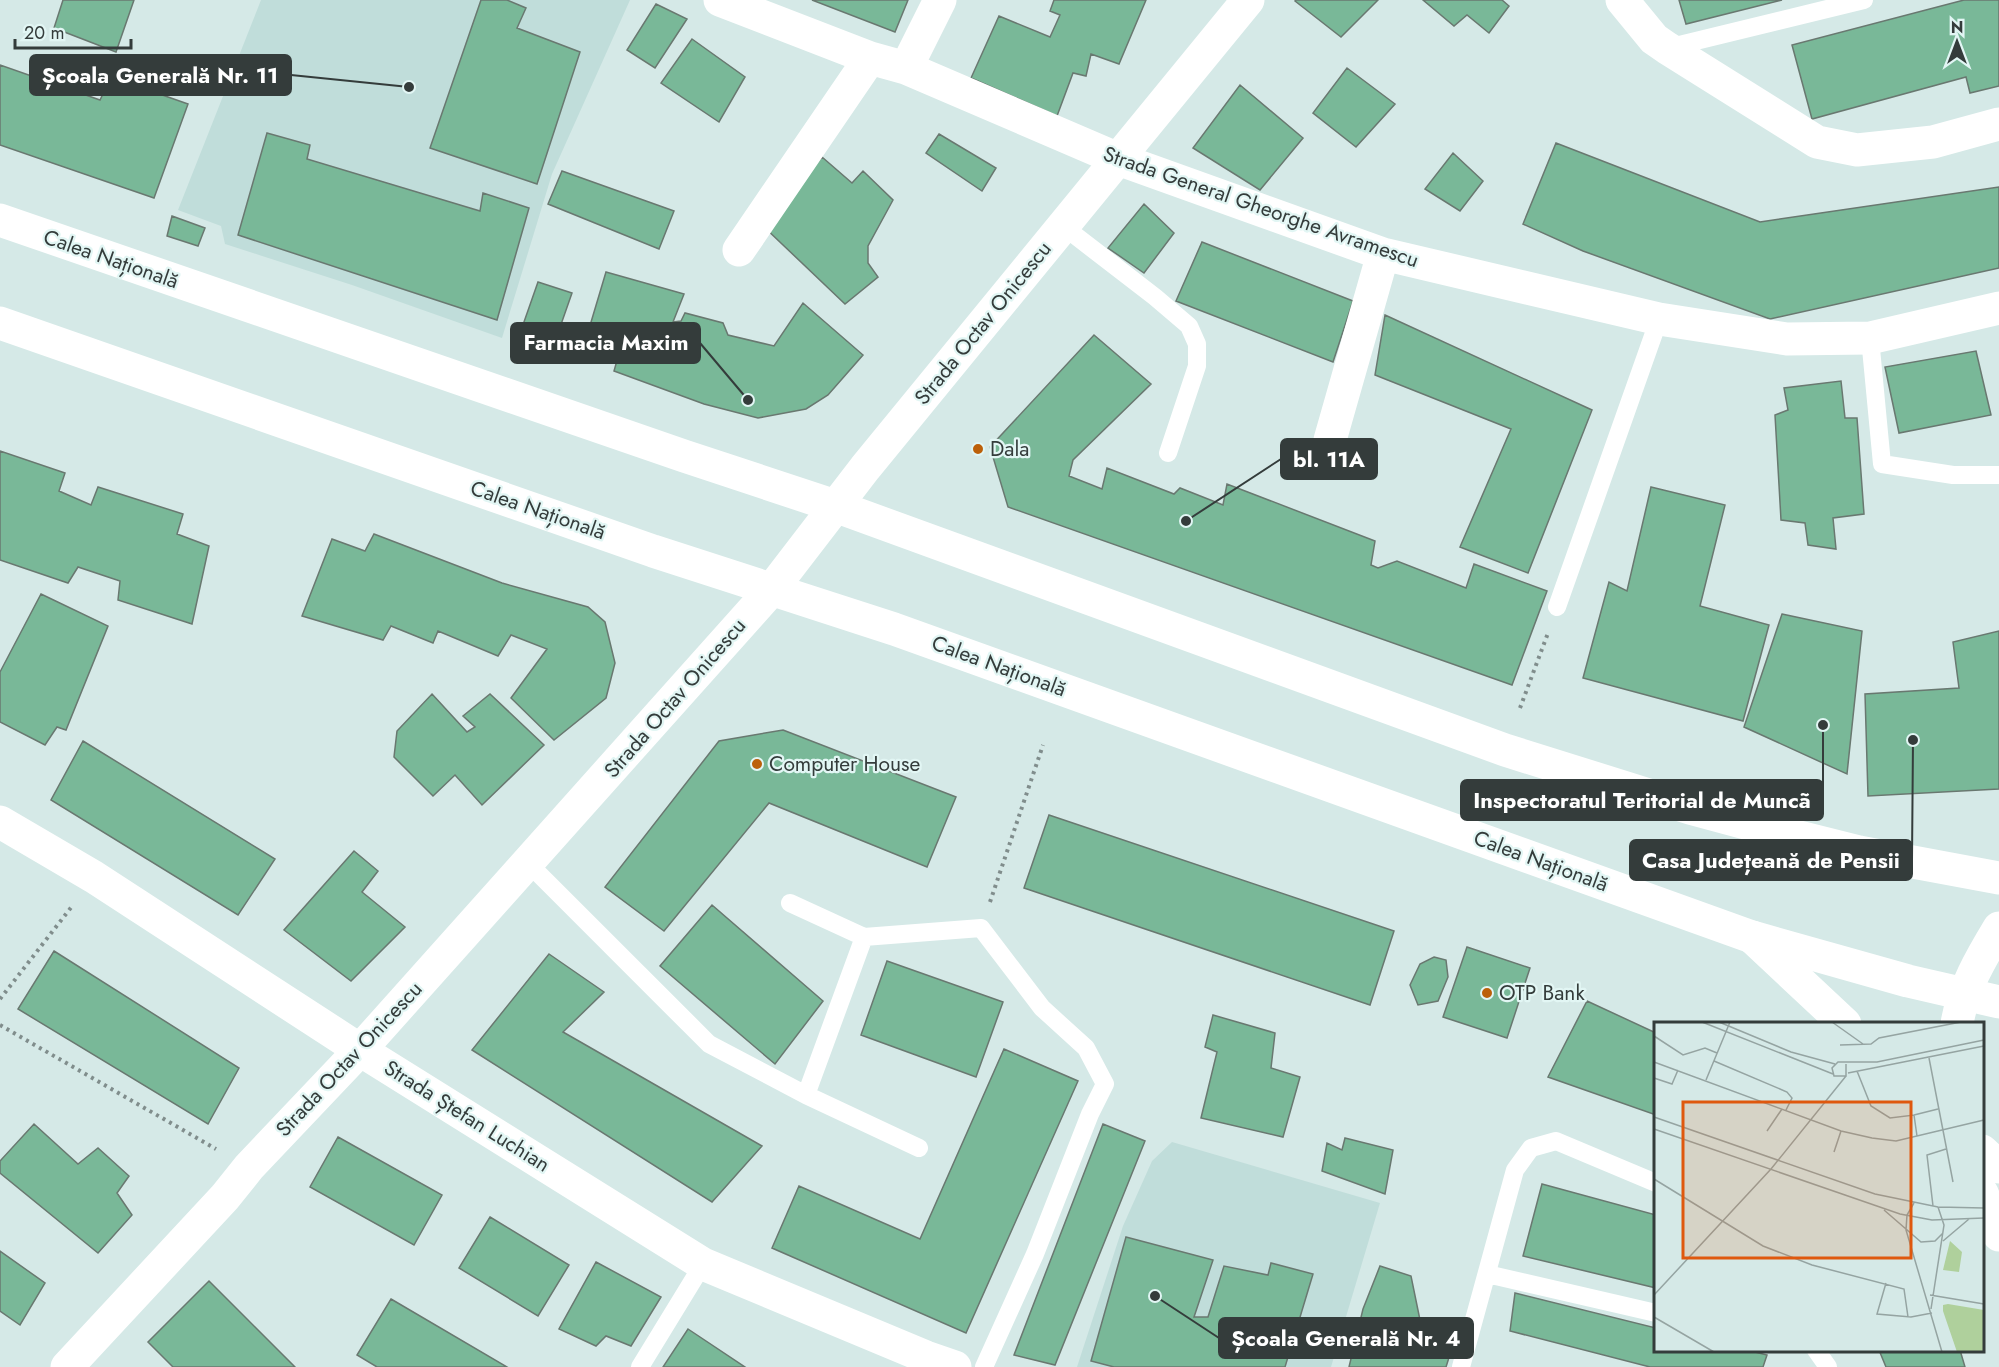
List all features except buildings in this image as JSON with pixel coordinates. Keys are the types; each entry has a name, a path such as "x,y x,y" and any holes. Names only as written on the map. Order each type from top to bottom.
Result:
{"street":[{"name":"Strada General Gheorghe Avramescu","path":"720,0 870,58 906,68 1118,159 1383,254 1659,319 1786,339 1870,338 1999,308"},
{"path":"906,68 940,0"},
{"name":"Strada Octav Onicescu","path":"67,1367 225,1197 249,1167 360,1050 772,589 835,506 1248,0"},
{"path":"1622,0 1654,39 1666,48 1817,142 1857,150 1933,142 1999,124"},
{"path":"739,250 870,58"},
{"name":"Calea Națională","path":"0,220 835,506 1516,754 1690,808 1779,832 1859,852 1999,878"},
{"path":"1329,440 1383,254"},
{"name":"Calea Națională","path":"0,323 653,551 906,633 1752,938 1908,981 1961,1009 1999,1002"},
{"name":"Strada Ștefan Luchian","path":"0,822 94,878 360,1050 703,1264 955,1367"},
{"path":"1961,1009 1989,944 1999,928"},
{"path":"1752,938 1844,1022"},
{"path":"1984,1152 1999,1167"},
{"path":"1984,1196 1999,1235"}],"lane":[{"path":"1666,48 1864,0"},
{"path":"1063,226 1189,326 1197,344 1197,366 1168,453"},
{"path":"1557,607 1659,319"},
{"path":"1870,338 1882,464 1953,474 1999,475"},
{"path":"528,863 709,1044 806,1095 919,1148"},
{"path":"790,903 864,938 981,928 1042,1008 1086,1048 1105,1084 1090,1114 1035,1254 984,1367"},
{"path":"806,1095 864,938"},
{"path":"1461,1367 1515,1170 1531,1148 1556,1141 1654,1182"},
{"path":"640,1367 703,1264"},
{"path":"1487,1274 1654,1313"},
{"path":"1817,1352 1827,1367"}],"path":[{"path":"1520,708 1557,607"},
{"path":"981,928 1042,745"},
{"path":"0,999 94,878"},
{"path":"0,1025 222,1152"}],"shaded area":[{"path":"261,0 630,0 552,174 502,338 352,285 225,244 221,226 178,210"},
{"path":"1172,1142 1380,1203 1331,1367 1077,1367 1123,1226 1152,1161"}],"place":[{"name":"Școala Generală Nr. 11","path":"409,87"},
{"name":"Farmacia Maxim","path":"748,400"},
{"name":"Dala","path":"978,449"},
{"name":"bl. 11A","path":"1186,521"},
{"name":"Inspectoratul Teritorial de Muncã","path":"1823,725"},
{"name":"Casa Județeană de Pensii","path":"1913,740"},
{"name":"Computer House","path":"757,764"},
{"name":"OTP Bank","path":"1487,993"},
{"name":"Școala Generală Nr. 4","path":"1155,1296"}]}
